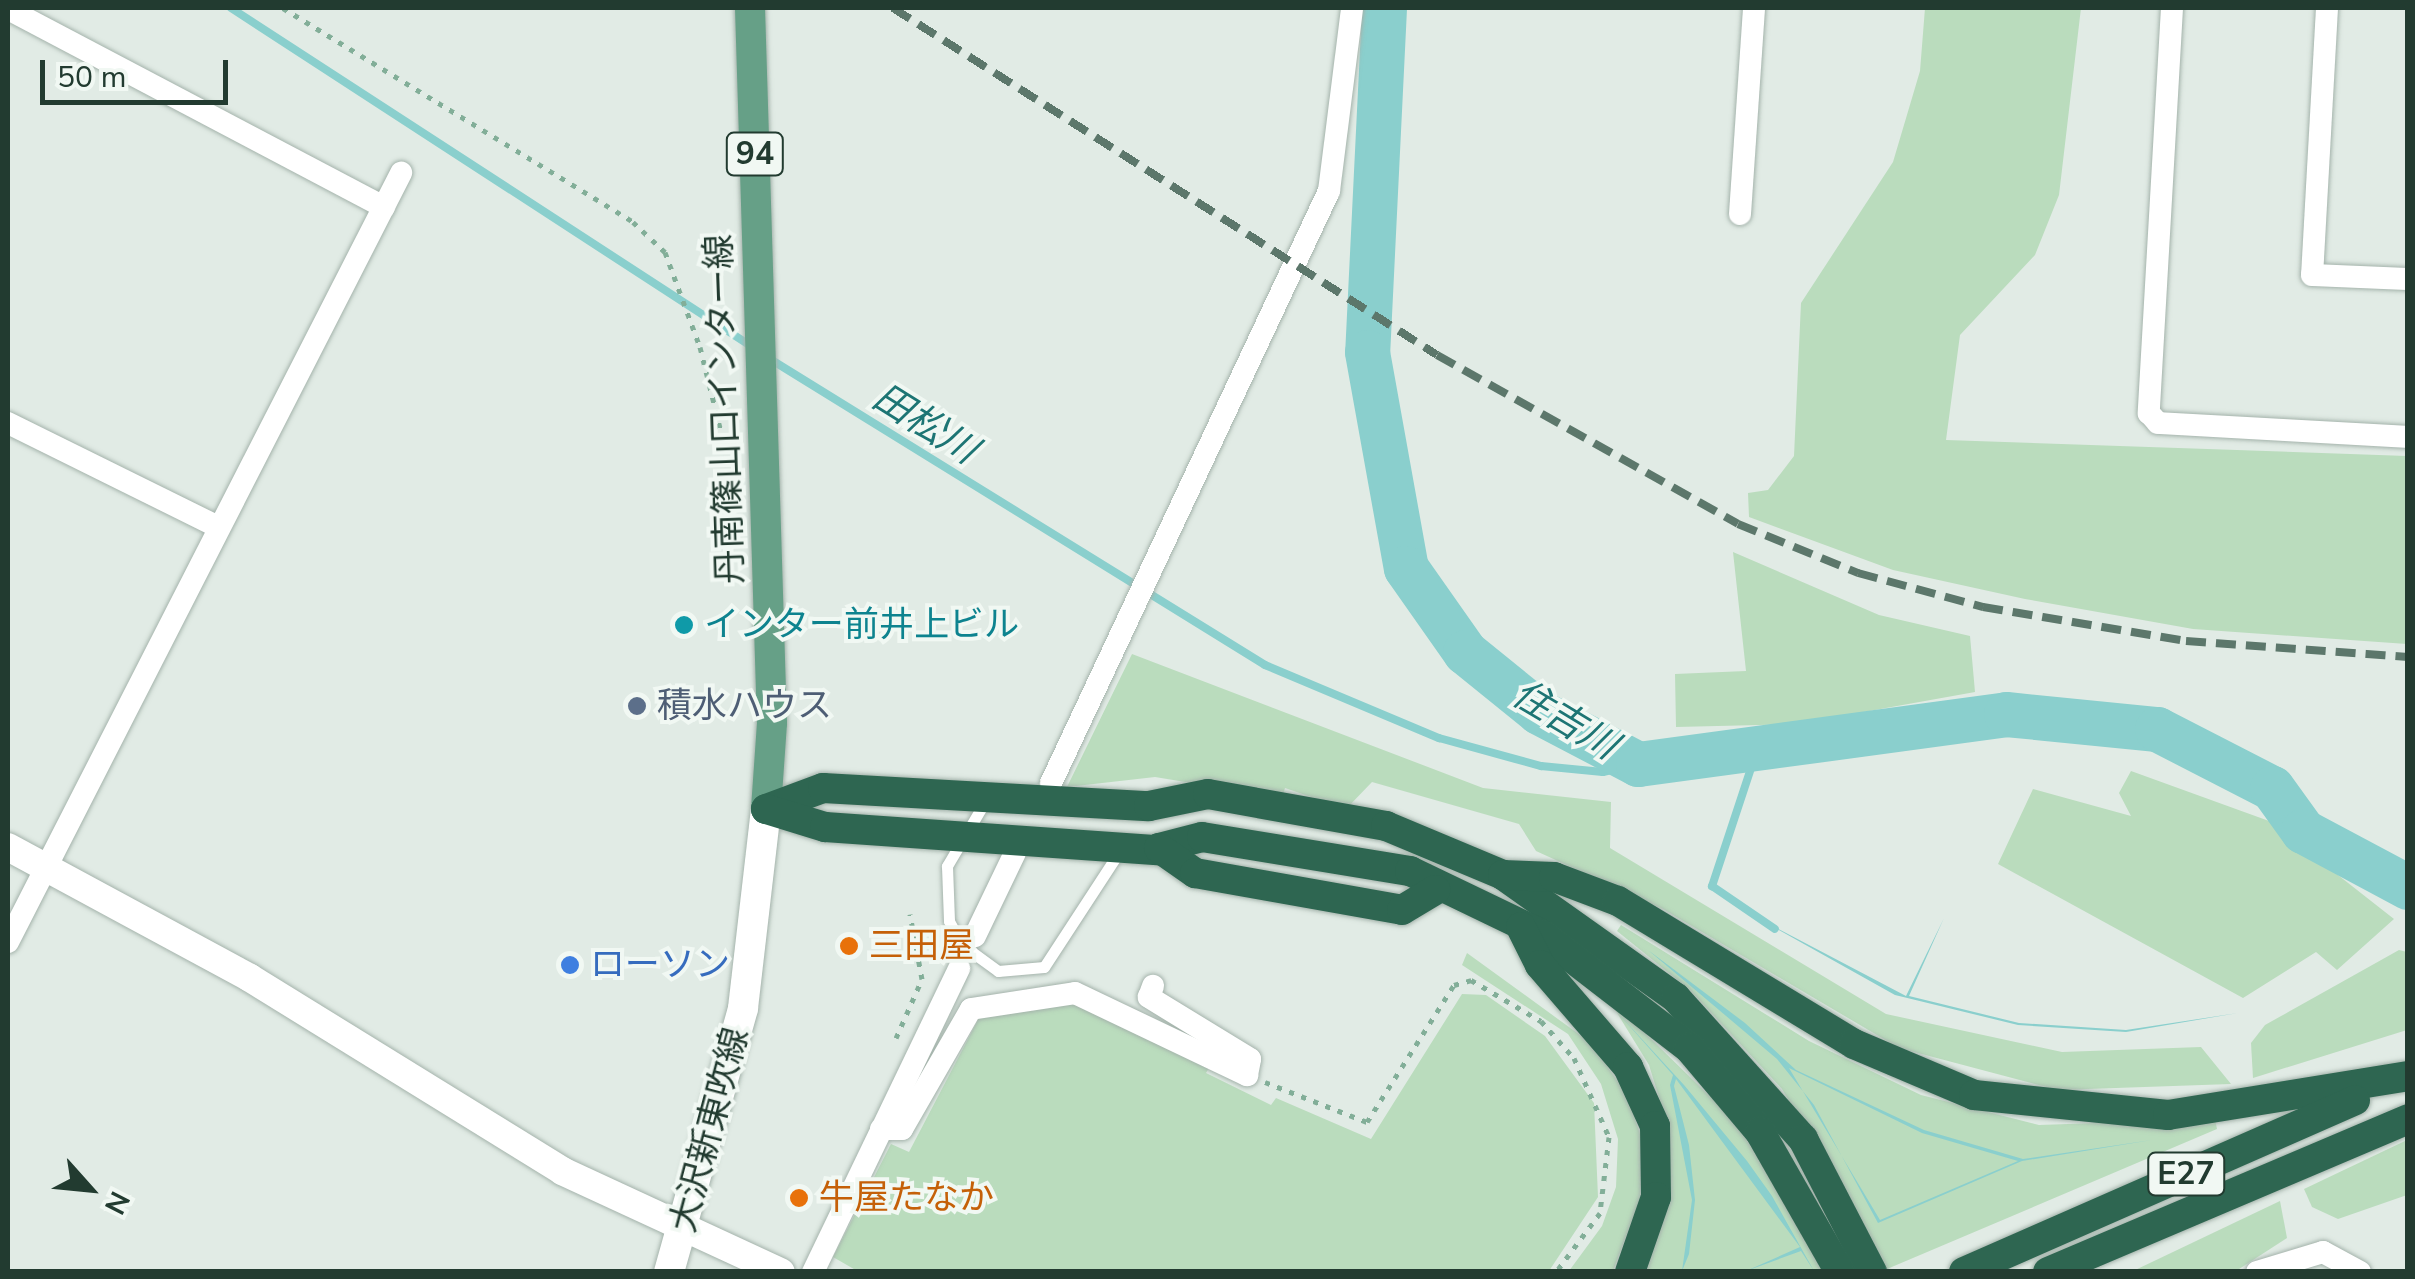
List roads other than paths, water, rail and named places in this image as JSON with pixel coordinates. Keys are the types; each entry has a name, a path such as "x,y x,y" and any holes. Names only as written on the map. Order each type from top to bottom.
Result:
{"highway":[{"path":"766,809 823,788 1149,806 1208,794 1386,826 1433,850 1503,875 1614,946 1723,1043 1803,1138 1872,1272"},
{"path":"766,809 825,827 1159,848 1435,890 1521,927 1632,996 1689,1048 1760,1132 1840,1272"},
{"path":"1503,875 1554,877 1618,902 1827,1029 1974,1095 2168,1115 2408,1076"},
{"path":"1521,927 1540,965 1628,1067 1655,1126 1656,1197 1630,1272"},
{"name":"E27","path":"1964,1272 2408,1076"},
{"name":"E27","path":"2048,1272 2408,1118"},
{"path":"2092,1272 2372,1134"}],"main road":[{"name":"丹南篠山口インター線","path":"750,8 766,533 766,809"},
{"name":"大沢新東吹線","path":"668,1272 684,1228 743,1008 766,809"}],"street":[{"path":"1050,783 1128,628 1329,191 1352,8"},
{"path":"1740,214 1754,8"},
{"path":"2172,8 2149,412 2158,423 2408,437"},
{"path":"2327,8 2312,275 2408,279"},
{"path":"8,9 384,207"},
{"path":"8,942 216,526 402,173"},
{"path":"8,423 216,526"},
{"path":"8,848 250,978 546,1162 781,1272"},
{"path":"974,936 1015,853"},
{"path":"813,1272 959,968"},
{"path":"881,1130 902,1129 971,1008 1040,998 1096,1000 1247,1076 1250,1059 1149,997 1153,986"},
{"path":"2257,1272 2323,1252 2360,1272"}],"lane":[{"path":"988,797 947,866 949,921 985,963 1020,974 1044,967 1078,926 1122,846"}],"water":[{"path":"1754,916 1906,996 1944,918 1909,996 2019,1023 2126,1030 2238,1013 2126,1032 2018,1025 1895,995"},
{"path":"1648,950 1745,1023 1796,1070 1924,1130 2023,1159 2152,1140 2022,1161 1878,1223 1841,1156 1880,1220 2018,1161 1922,1133 1789,1068 1803,1091 1777,1059"},
{"path":"1617,1012 1684,1085 1747,1161 1772,1196 1814,1271 1801,1251 1746,1271 1800,1247 1676,1079 1674,1086 1689,1145 1695,1200 1689,1254 1682,1271 1692,1200 1670,1085 1673,1075"}],"waterway":[{"path":"231,8 754,348"},
{"name":"住吉川","path":"1384,8 1367,352 1406,568 1465,652 1539,712 1638,764 2006,714 2157,729 2272,788 2303,831 2408,887"},
{"name":"田松川","path":"770,359 1265,665 1439,738 1541,766 1603,772 1638,764"},
{"path":"1759,744 1712,886 1775,929"}],"railway":[{"path":"893,8 1437,355 1738,524 1858,573 1983,607 2186,641 2408,657"}],"place":[{"name":"インター前井上ビル","path":"684,625"},
{"name":"積水ハウス","path":"637,706"},
{"name":"三田屋","path":"849,946"},
{"name":"ローソン","path":"570,965"},
{"name":"牛屋たなか","path":"799,1198"}]}
